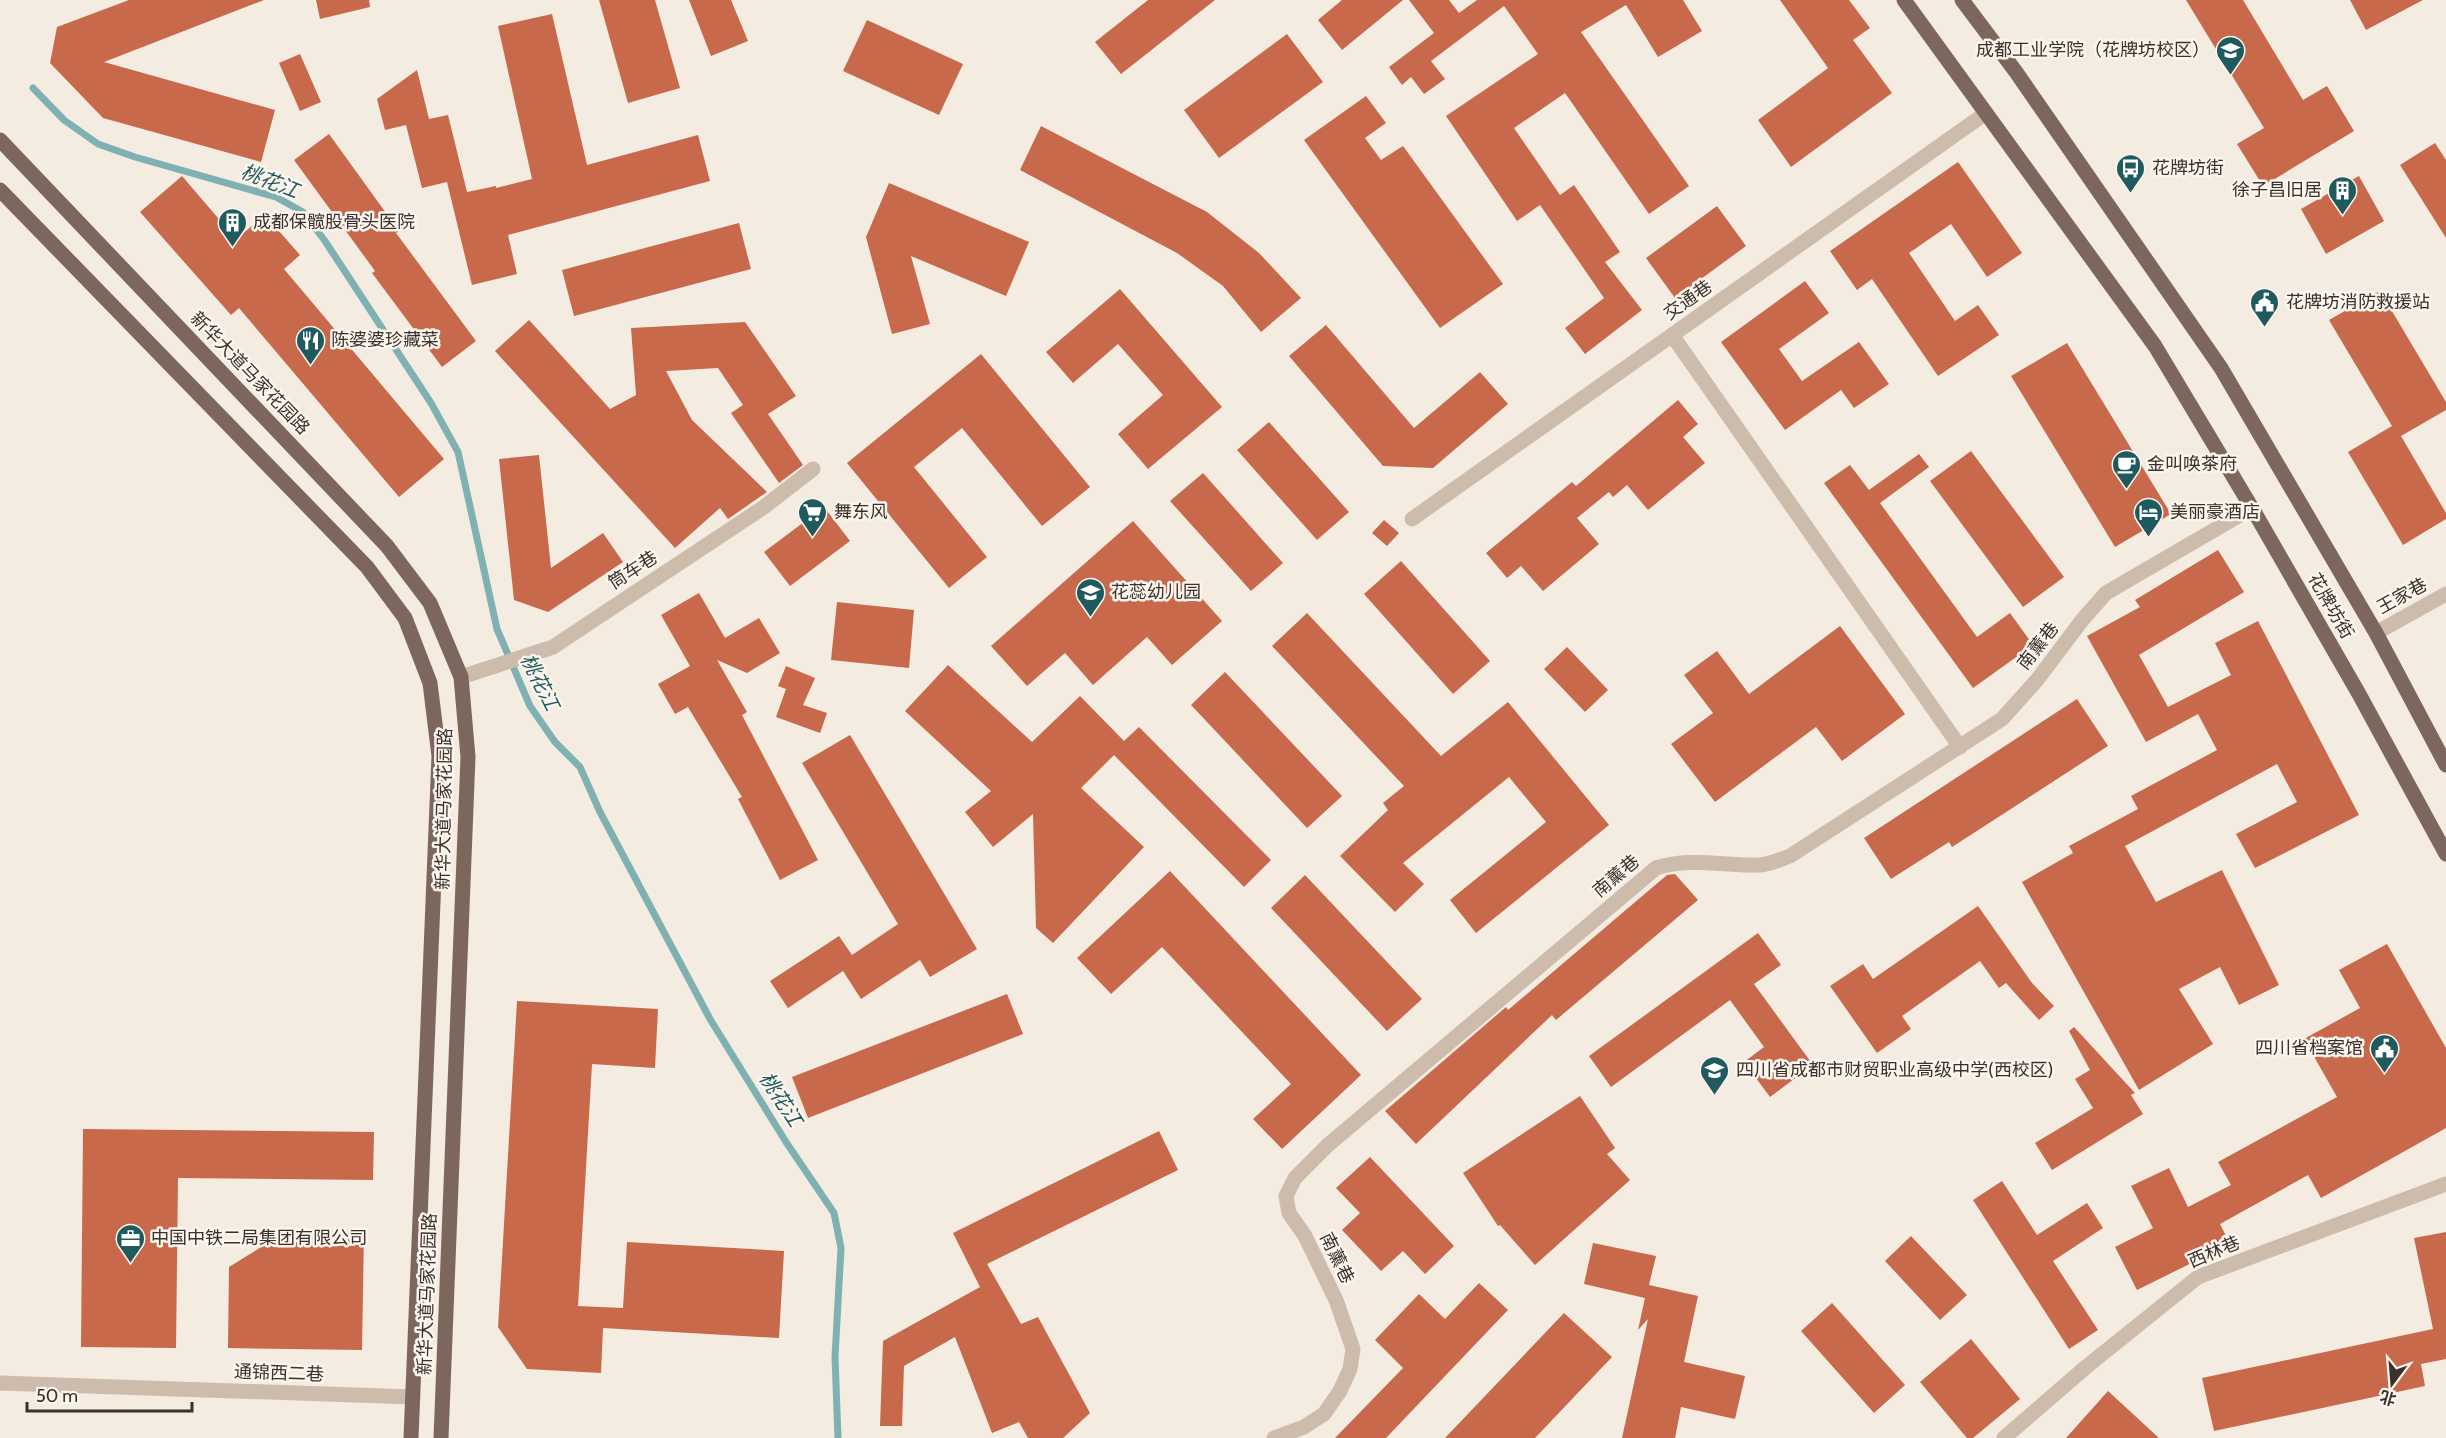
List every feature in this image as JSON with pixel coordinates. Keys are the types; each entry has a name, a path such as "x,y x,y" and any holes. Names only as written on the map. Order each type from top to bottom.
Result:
{"main road":[{"name":"花牌坊街","path":"1904,0 2155,346 2359,694 2446,854"},
{"name":"花牌坊街","path":"1962,0 2016,72 2221,368 2376,633 2446,765"},
{"name":"新华大道马家花园路","path":"0,140 387,546 430,603 461,677 468,757 441,1438"},
{"name":"新华大道马家花园路","path":"0,190 367,567 405,618 430,683 438,756 411,1438"}],"street":[{"name":"交通巷","path":"1412,519 1986,113"},
{"path":"1672,335 1960,747"},
{"name":"筒车巷","path":"461,677 553,647 764,507 813,469"},
{"name":"南薰巷","path":"1274,1438 1304,1427 1324,1414 1340,1391 1350,1369 1353,1349 1336,1300 1305,1236 1289,1213 1286,1196 1295,1178 1328,1145 1656,868 1672,863 1692,861 1761,866 1790,856 2002,719 2014,708 2106,593 2252,508"},
{"name":"王家巷","path":"2376,633 2446,594"},
{"name":"西林巷","path":"2004,1438 2086,1367 2198,1277 2446,1184"},
{"name":"通锦西二巷","path":"0,1383 413,1397"}],"building":[{"path":"129,0 264,0 104,62 275,110 261,162 103,118 50,63 57,27"},
{"path":"316,0 369,0 370,7 320,19"},
{"path":"599,0 655,0 680,88 628,103"},
{"path":"689,0 731,0 748,41 711,56"},
{"path":"1148,0 1215,0 1121,74 1095,42"},
{"path":"1342,0 1403,0 1342,50 1318,20"},
{"path":"1409,0 1449,0 1459,13 1477,0 1683,0 1702,31 1658,57 1626,5 1581,32 1689,186 1649,214 1565,93 1514,128 1560,195 1574,185 1620,252 1605,262 1642,310 1585,354 1565,328 1604,298 1540,205 1517,221 1446,116 1538,54 1504,6 1431,61 1445,79 1424,94 1411,77 1402,85 1389,67 1434,33"},
{"path":"1780,0 1849,0 1870,28 1853,40 1892,93 1791,167 1758,120 1828,68"},
{"path":"2186,0 2243,0 2303,100 2327,86 2354,131 2263,186 2237,144 2264,128"},
{"path":"2350,0 2423,0 2366,30"},
{"path":"552,14 587,165 698,135 710,181 508,235 517,274 472,285 447,182 422,188 406,125 385,130 377,99 417,70 429,119 448,115 467,192 532,179 498,26"},
{"path":"867,20 963,64 939,115 843,71"},
{"path":"1287,34 1323,82 1219,158 1184,110"},
{"path":"300,54 321,102 300,111 279,63"},
{"path":"1366,96 1386,123 1365,138 1381,160 1403,146 1503,284 1440,328 1304,140"},
{"path":"1041,126 1207,212 1259,253 1301,298 1261,332 1223,286 1177,253 1020,170"},
{"path":"329,134 399,231 396,233 476,341 442,367 372,273 375,271 294,160"},
{"path":"2435,143 2446,160 2446,238 2400,165"},
{"path":"1958,162 2022,253 1987,277 1951,224 1909,253 1955,321 1978,305 1999,335 1938,376 1872,279 1857,290 1830,251"},
{"path":"182,176 236,239 265,215 300,255 284,269 444,459 399,497 239,308 231,315 140,212"},
{"name":"徐子昌旧居","path":"2359,176 2384,221 2326,254 2301,209"},
{"path":"889,183 1029,242 1006,296 911,256 930,324 892,334 866,237"},
{"path":"1717,206 1746,246 1675,298 1646,258"},
{"path":"739,223 751,269 574,316 562,270"},
{"path":"1805,281 1829,313 1779,349 1802,381 1859,342 1889,384 1854,408 1841,390 1785,430 1721,342"},
{"path":"1120,289 1222,407 1148,469 1118,434 1163,395 1118,344 1073,383 1046,352"},
{"path":"2380,291 2446,402 2446,410 2401,436 2446,513 2446,519 2403,545 2348,452 2392,426 2329,320"},
{"path":"529,320 610,409 636,395 631,328 745,322 796,396 768,414 803,465 779,483 731,413 743,405 718,368 666,371 692,420 767,492 728,519 720,508 675,548 495,351"},
{"path":"1326,325 1414,428 1480,372 1508,404 1433,468 1383,466 1289,356"},
{"path":"2067,343 2171,514 2115,547 2011,376"},
{"path":"981,354 1090,487 1042,526 962,428 914,467 987,557 949,588 847,463"},
{"path":"1678,400 1698,424 1683,437 1705,463 1648,510 1627,485 1613,497 1609,492 1577,518 1599,544 1543,591 1521,566 1507,578 1486,553 1572,482 1576,486"},
{"path":"1269,422 1349,512 1317,540 1237,450"},
{"path":"1971,451 2064,577 2023,607 1930,481"},
{"path":"1919,454 1929,467 1880,503 1977,637 2010,613 2033,645 1973,688 1824,483 1850,465 1869,490"},
{"path":"539,455 551,568 603,533 623,562 548,612 514,600 499,459"},
{"path":"1203,473 1283,563 1251,591 1170,501"},
{"path":"824,507 850,541 790,586 764,552"},
{"path":"1384,520 1399,533 1387,546 1372,533"},
{"path":"1133,521 1222,621 1172,665 1147,637 1093,685 1065,653 1027,686 991,646"},
{"path":"2218,550 2244,592 2139,655 2168,707 2231,675 2215,643 2258,621 2359,815 2255,868 2236,834 2297,802 2277,764 2125,846 2156,902 2222,870 2279,985 2239,1005 2220,967 2179,989 2213,1044 2139,1090 2022,882 2073,853 2069,846 2138,809 2131,796 2217,750 2198,714 2146,742 2087,636 2140,607 2135,600"},
{"path":"1401,561 1490,661 1453,694 1364,594"},
{"path":"699,593 725,638 759,618 780,653 747,673 717,660 747,712 742,715 818,860 780,880 738,799 742,797 688,707 675,714 658,684 690,666 661,615"},
{"path":"837,602 914,610 909,668 831,660"},
{"path":"1307,613 1441,756 1508,702 1609,825 1476,933 1450,900 1546,822 1509,777 1403,863 1424,884 1395,912 1340,856 1388,810 1383,803 1404,786 1272,646"},
{"path":"1840,626 1905,714 1842,761 1816,727 1715,802 1671,744 1713,713 1684,675 1717,651 1749,694"},
{"path":"1567,647 1608,690 1585,712 1544,669"},
{"path":"948,665 1032,742 1080,696 1124,741 1139,727 1271,860 1244,887 1114,755 1081,788 1144,847 1053,943 1036,928 1033,814 993,847 965,812 991,791 905,711"},
{"path":"786,666 815,678 803,705 827,713 820,733 776,717 786,689 778,686"},
{"path":"1225,672 1342,796 1307,828 1191,705"},
{"path":"2077,699 2108,746 1952,847 1949,842 1891,879 1864,838"},
{"path":"850,735 977,949 930,977 920,960 861,999 843,971 788,1008 770,981 839,936 852,955 898,924 802,763"},
{"path":"1170,871 1361,1075 1282,1149 1253,1119 1291,1084 1162,947 1111,994 1077,958"},
{"path":"1675,874 1698,900 1556,1020 1552,1015 1416,1144 1385,1111 1506,1007 1508,1010 1667,875"},
{"path":"1305,875 1422,999 1387,1031 1271,908"},
{"path":"1978,906 2032,983 2054,1006 2039,1020 2006,983 1999,988 1980,961 1902,1016 1911,1029 1877,1053 1830,986 1863,964 1873,979"},
{"path":"1758,933 1781,965 1754,984 1813,1065 1770,1097 1744,1062 1764,1047 1730,1000 1611,1087 1589,1056"},
{"name":"四川省档案馆","path":"2387,944 2446,1048 2446,1128 2321,1198 2308,1175 2220,1224 2230,1244 2137,1290 2115,1247 2153,1228 2131,1186 2169,1168 2188,1207 2231,1185 2218,1162 2337,1097 2304,1039 2360,1008 2339,970"},
{"path":"1007,994 1023,1034 808,1118 792,1077"},
{"path":"517,1001 658,1009 655,1068 592,1064 578,1306 623,1308 627,1242 784,1251 779,1338 603,1328 601,1373 527,1369 498,1327"},
{"path":"2074,1027 2135,1093 2131,1095 2143,1114 2052,1170 2035,1143 2093,1108 2075,1079 2090,1070 2069,1031"},
{"path":"1580,1096 1615,1148 1607,1154 1630,1180 1535,1265 1500,1225 1498,1226 1463,1173"},
{"name":"中国中铁二局集团有限公司","path":"83,1129 374,1132 373,1180 178,1178 176,1348 81,1347"},
{"path":"1159,1131 1178,1170 987,1264 1021,1324 1038,1317 1090,1413 1063,1438 1028,1438 1019,1422 992,1433 955,1337 904,1366 902,1426 880,1426 883,1341 980,1287 953,1233"},
{"path":"1370,1157 1454,1246 1425,1274 1403,1251 1381,1271 1342,1230 1360,1213 1336,1188"},
{"path":"2002,1181 2037,1235 2087,1203 2103,1228 2053,1261 2098,1330 2069,1349 1973,1200"},
{"path":"287,1231 364,1232 362,1350 228,1348 229,1267"},
{"path":"2446,1232 2446,1359 2421,1364 2425,1386 2214,1431 2202,1378 2433,1329 2414,1238"},
{"path":"1911,1236 1967,1295 1940,1320 1885,1261"},
{"path":"1593,1243 1656,1256 1649,1285 1698,1296 1684,1362 1745,1376 1735,1419 1681,1407 1675,1438 1622,1438 1648,1319 1638,1330 1645,1298 1584,1284"},
{"path":"1479,1283 1508,1310 1386,1438 1335,1438 1403,1368 1375,1340 1419,1294 1445,1319"},
{"path":"1832,1303 1905,1385 1874,1413 1801,1331"},
{"path":"1564,1313 1612,1357 1535,1438 1445,1438"},
{"path":"1971,1339 2020,1399 1973,1438 1967,1438 1920,1382"},
{"path":"2108,1391 2159,1438 2066,1438"}],"waterway":[{"name":"桃花江","path":"33,88 64,120 98,144 135,157 276,197 303,212 325,241 431,403 458,452 497,629 530,706 555,742 580,767 600,812 710,1019 786,1142 834,1213 841,1248 835,1357 838,1438"}],"place":[{"name":"成都工业学院（花牌坊校区）","path":"2231,76"},
{"name":"花牌坊街","path":"2131,194"},
{"name":"徐子昌旧居","path":"2343,216"},
{"name":"成都保髋股骨头医院","path":"232,248"},
{"name":"花牌坊消防救援站","path":"2265,328"},
{"name":"陈婆婆珍藏菜","path":"310,366"},
{"name":"金叫唤茶府","path":"2126,490"},
{"name":"舞东风","path":"813,538"},
{"name":"美丽豪酒店","path":"2149,538"},
{"name":"花蕊幼儿园","path":"1090,618"},
{"name":"四川省档案馆","path":"2384,1074"},
{"name":"四川省成都市财贸职业高级中学(西校区)","path":"1715,1096"},
{"name":"中国中铁二局集团有限公司","path":"130,1264"}]}
